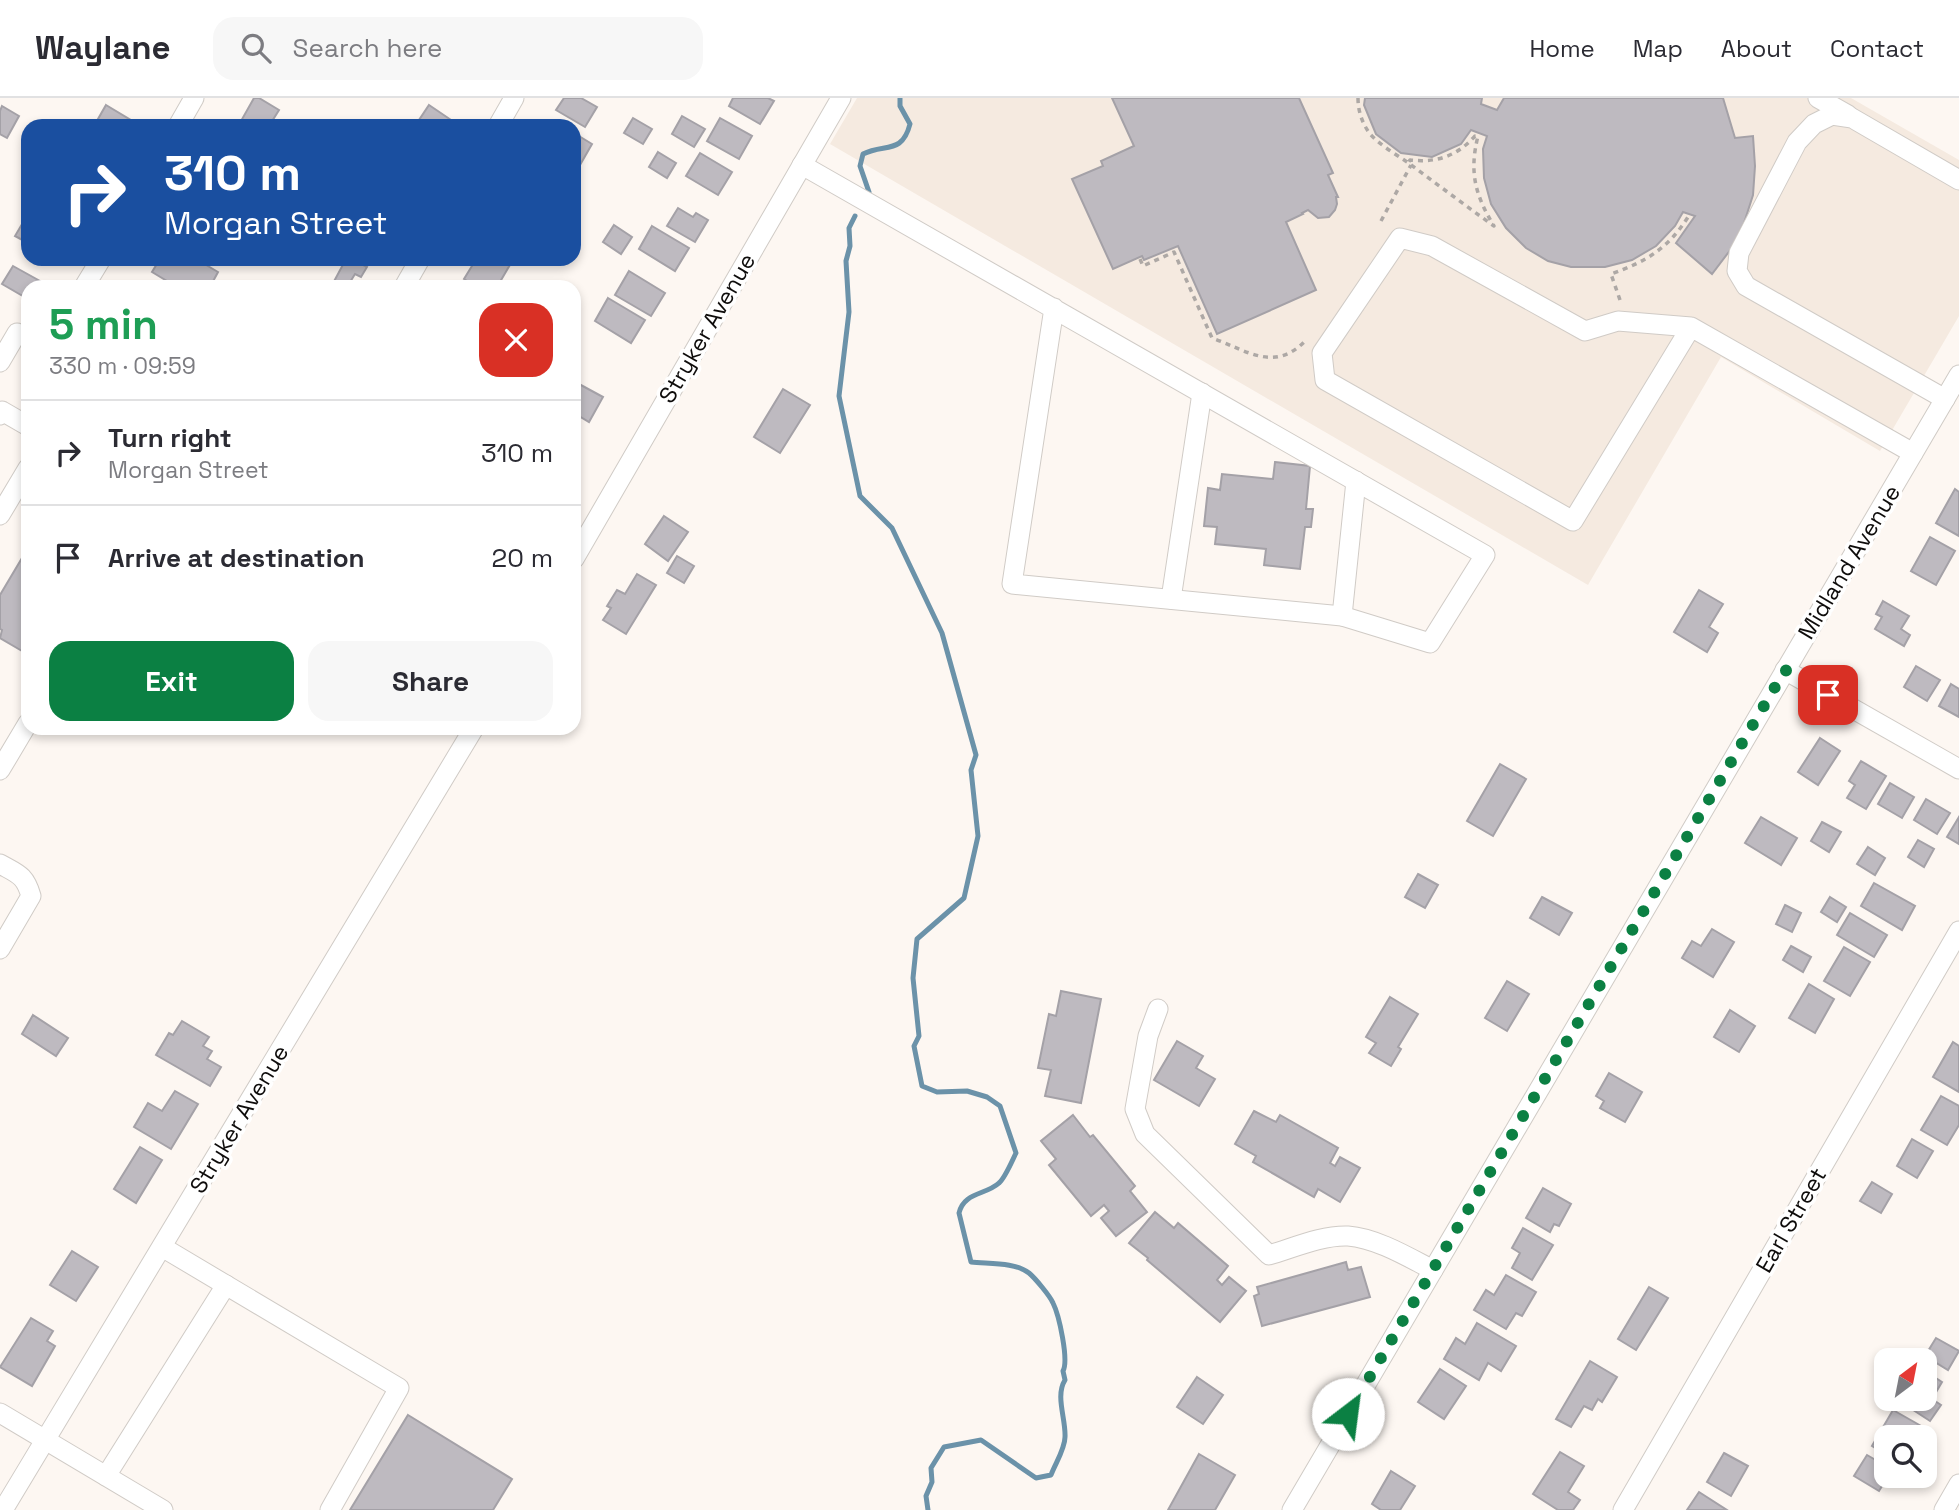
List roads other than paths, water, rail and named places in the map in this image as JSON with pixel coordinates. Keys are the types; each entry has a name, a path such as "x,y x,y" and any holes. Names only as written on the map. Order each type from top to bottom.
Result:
{"street":[{"path":"182,119 194,98"},
{"path":"502,119 514,98"},
{"name":"Stryker Avenue","path":"581,547 841,98"},
{"path":"1818,98 1959,180"},
{"path":"1852,118 1832,115 1814,124 1797,142 1739,253 1737,271 1746,286 1945,399"},
{"path":"802,165 1485,555 1430,643 1342,616 1012,584 1054,309"},
{"path":"1691,327 1573,521 1325,380 1322,353 1400,238 1432,246 1585,331 1618,321 1691,327 1913,453"},
{"path":"0,362 15,332"},
{"name":"Midland Avenue","path":"1292,1510 1959,375"},
{"path":"1171,599 1202,393"},
{"path":"0,415 2,411 21,422"},
{"path":"0,515 21,480"},
{"path":"1342,616 1356,481"},
{"path":"1785,670 1959,769"},
{"path":"0,770 21,735"},
{"name":"Stryker Avenue","path":"3,1510 470,735"},
{"path":"0,864 21,876 27,883 31,896 0,949"},
{"name":"Earl Street","path":"1623,1510 1959,931"},
{"path":"1158,1009 1148,1036 1135,1109 1145,1134 1240,1228 1269,1255 1329,1237 1349,1236 1389,1247 1433,1270"},
{"path":"162,1247 400,1388 330,1510"},
{"path":"106,1476 226,1285"},
{"path":"0,1413 163,1510"},
{"path":"1944,1510 1959,1484"}],"waterway":[{"path":"869,192 860,166 863,154 897,144 907,134 910,124 900,106 900,98"},
{"path":"855,216 849,228 850,246 846,261 849,312 839,396 860,496 892,528 942,633 976,755 971,770 978,836 964,898 917,939 913,978 919,1036 914,1046 922,1086 937,1092 967,1091 987,1097 1000,1106 1016,1153 999,1183 970,1197 959,1213 971,1262 1009,1265 1032,1275 1053,1303 1065,1357 1065,1380 1061,1393 1065,1442 1051,1475 1036,1478 981,1440 944,1447 931,1468 932,1482 926,1496 928,1510"}]}
